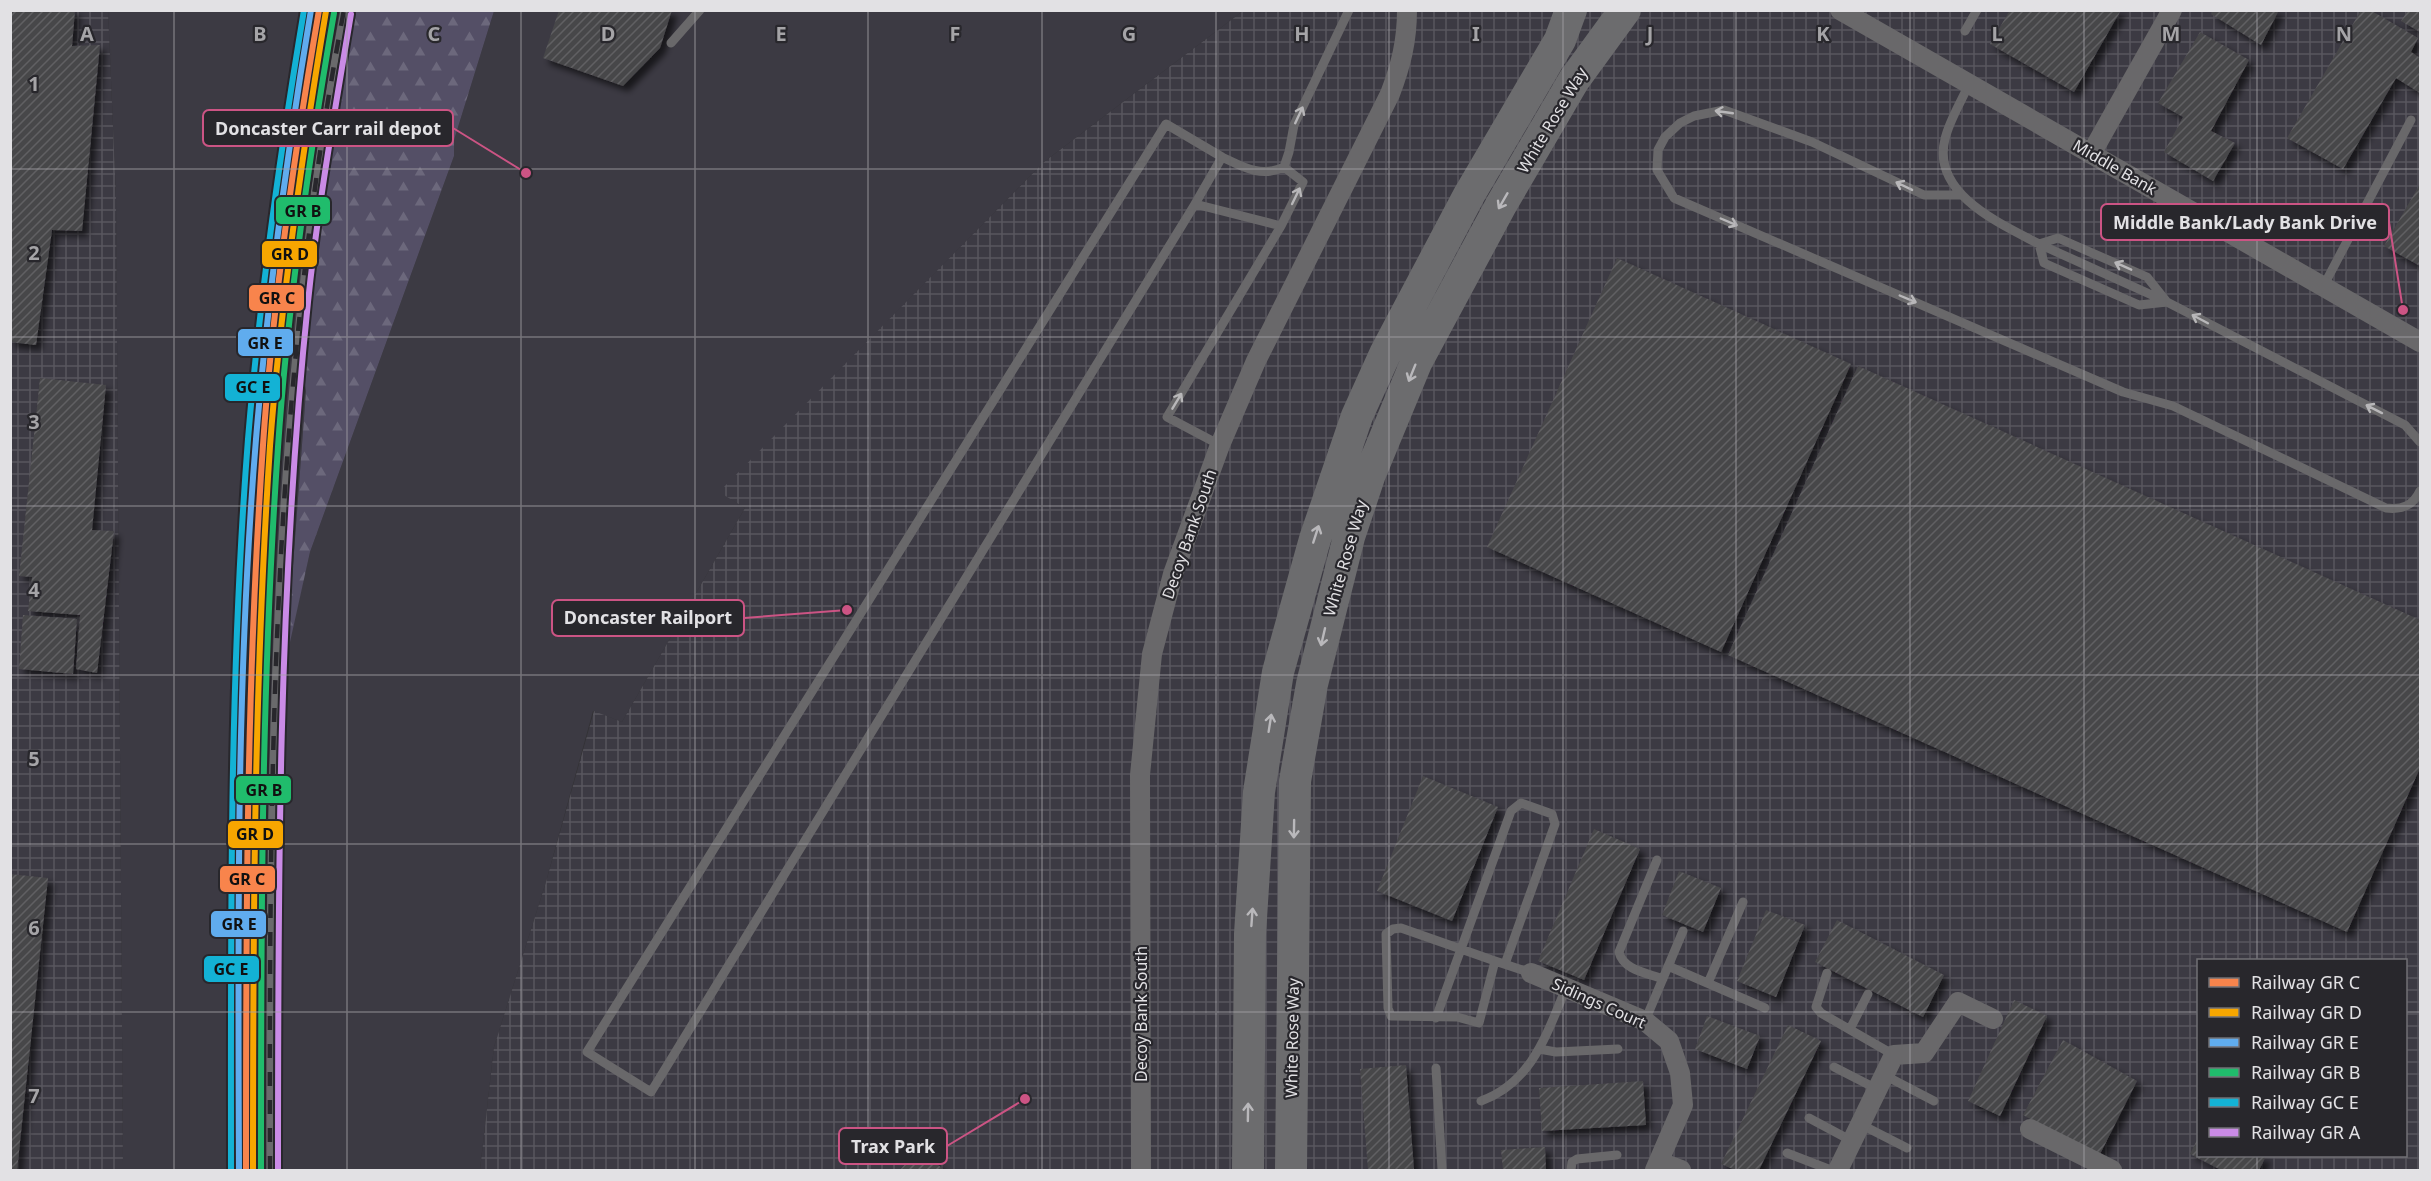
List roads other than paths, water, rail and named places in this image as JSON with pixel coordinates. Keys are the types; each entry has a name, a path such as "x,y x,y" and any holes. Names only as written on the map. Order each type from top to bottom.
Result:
{"highway":[{"name":"White Rose Way","path":"1248,1170 1251,934 1259,792 1278,672 1311,550 1357,416 1385,354 1469,195 1560,40 1571,10"},
{"name":"White Rose Way","path":"1291,1170 1295,782 1312,684 1349,537 1370,474 1416,363 1490,224 1574,80 1625,10"}],"street":[{"name":"Decoy Bank South","path":"1141,1170 1140,775 1152,654 1173,574 1220,446 1256,361 1390,93 1402,61 1407,38 1407,10"},
{"name":"Middle Bank","path":"1840,10 2421,342"},
{"path":"2091,154 2172,10"},
{"name":"Sidings Court","path":"1532,974 1646,1021 1669,1041 1680,1073 1683,1105 1657,1166"},
{"path":"1839,1168 1894,1054 1924,1053 1958,1002 1993,1019"},
{"path":"2030,1129 2112,1170"},
{"path":"1657,1166 1681,1170"}],"lane":[{"path":"671,43 700,10"},
{"path":"1284,167 1294,125 1349,10"},
{"path":"1965,32 1977,10"},
{"path":"1969,84 1945,139 1943,156 1960,195 1986,216 2038,244 2167,302 2405,425 2421,442"},
{"path":"1960,195 1924,195 1812,142 1724,110 1694,116 1680,123 1665,137 1658,150 1657,170 1674,198 2123,392 2172,406 2386,508 2407,507 2421,491"},
{"path":"2323,287 2411,120"},
{"path":"1222,157 651,1092 587,1052 1166,124 1248,170 1270,174 1284,167"},
{"path":"1220,446 1167,417 1281,226 1303,182 1284,167"},
{"path":"1195,204 1281,226"},
{"path":"2038,244 2058,238 2147,277 2167,302"},
{"path":"2038,244 2044,262 2128,301 2139,305 2167,302"},
{"path":"1436,1018 1511,811 1521,802 1552,814 1555,824 1505,964"},
{"path":"1657,860 1619,952 1621,960 1626,965 1663,979"},
{"path":"1708,983 1743,902"},
{"path":"1495,961 1479,1023 1457,1017 1391,1016 1388,1008 1386,934 1393,928 1401,928 1505,964 1532,974"},
{"path":"1646,1021 1683,931"},
{"path":"1668,966 1765,1008"},
{"path":"1827,973 1816,1007 1821,1013 1894,1054"},
{"path":"1481,1101 1493,1097 1521,1076 1539,1049 1566,988"},
{"path":"1850,1029 1868,994"},
{"path":"1539,1049 1556,1052 1618,1049"},
{"path":"1834,1067 1934,1101"},
{"path":"1436,1068 1442,1170"},
{"path":"1809,1118 1906,1148"},
{"path":"1787,1153 1839,1168"},
{"path":"1571,1170 1572,1162 1577,1159 1617,1155"}],"railway":[{"path":"270,1170 274,733 279,588 288,443 302,298 320,154 344,10"}],"place":[{"name":"Doncaster Carr rail depot","path":"526,173"},
{"name":"Middle Bank/Lady Bank Drive","path":"2403,310"},
{"name":"Doncaster Railport","path":"847,610"},
{"name":"Trax Park","path":"1025,1099"}]}
